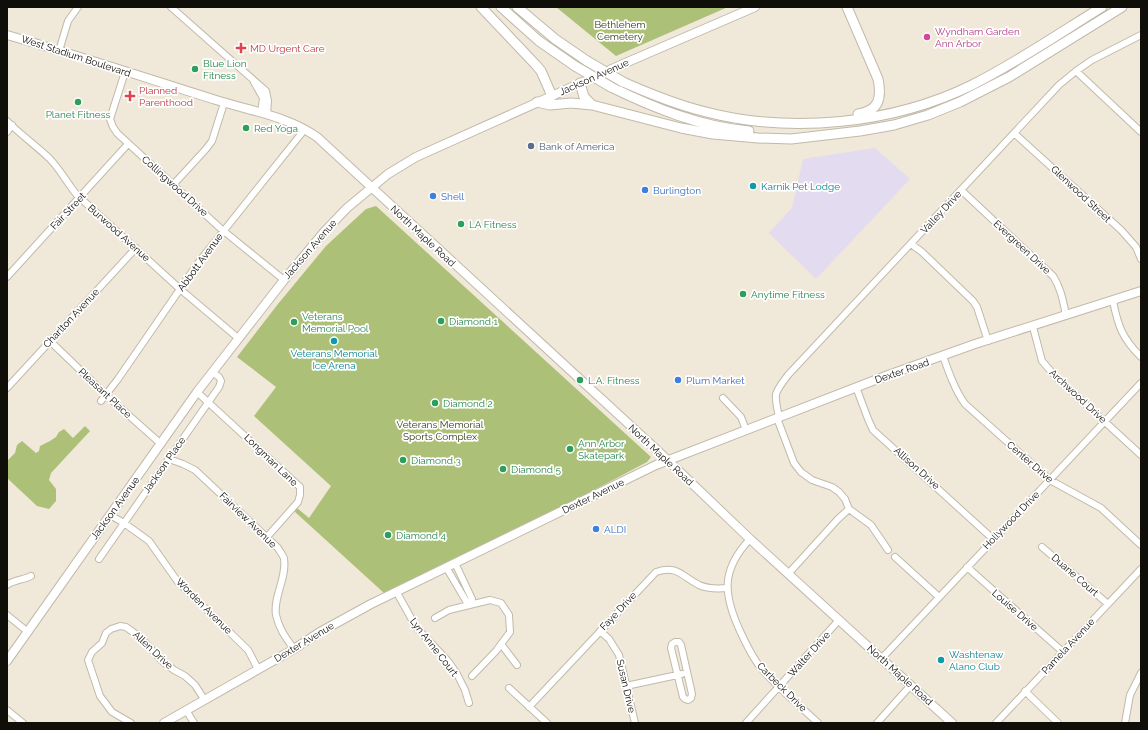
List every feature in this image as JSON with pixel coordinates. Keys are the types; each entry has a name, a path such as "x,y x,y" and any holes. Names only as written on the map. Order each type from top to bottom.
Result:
{"highway":[{"path":"480,7 541,71 552,96"},
{"path":"501,7 539,41 575,66 611,87 672,113 742,131 835,134"},
{"path":"517,7 555,40 623,82 653,95 705,112 750,121 781,123 842,121 874,116 897,112 948,96 1003,68 1102,7"},
{"path":"808,123 869,111 874,108 879,99 880,89 878,79 847,7"},
{"path":"537,102 550,105 571,103 592,105 681,128 713,134 791,139 860,132 894,125 928,115 960,102 1009,77 1122,7"},
{"path":"580,83 584,97 592,105"}],"main road":[{"name":"Jackson Avenue","path":"7,661 160,444 238,338 324,232 347,208 371,187 388,174 416,157 537,102 755,7"},
{"name":"West Stadium Boulevard","path":"7,35 224,103 280,118 305,129"},
{"name":"North Maple Road","path":"305,129 318,137 668,460 750,539 952,723"},
{"name":"Dexter Road","path":"668,460 856,387 988,340 1033,327 1141,291"},
{"name":"Dexter Avenue","path":"164,723 294,649 320,632 396,592 668,460"}],"street":[{"path":"59,51 68,21 72,13 78,7"},
{"path":"171,7 254,82 263,98 264,114"},
{"name":"Valley Drive","path":"778,417 775,399 776,393 778,387 788,375 1015,134 1054,90 1076,71 1092,60 1141,35"},
{"path":"1076,71 1141,132"},
{"name":"Collingwood Drive","path":"125,72 110,119 117,133 223,230 284,280"},
{"path":"173,185 212,142 224,103"},
{"path":"7,132 9,123"},
{"name":"Burwood Avenue","path":"9,123 49,158 69,186 80,198 180,289 238,338"},
{"name":"Abbott Avenue","path":"101,401 223,230 305,129"},
{"name":"Glenwood Street","path":"1015,134 1121,230 1136,247 1141,259"},
{"name":"Fair Street","path":"7,277 128,144"},
{"name":"Evergreen Drive","path":"961,190 1053,276 1062,293 1066,315"},
{"path":"911,244 922,252 973,301 977,308 988,340"},
{"name":"Charlton Avenue","path":"7,388 136,248"},
{"path":"1113,301 1118,324 1122,334 1141,357"},
{"name":"Archwood Drive","path":"1033,327 1042,362 1055,376 1141,455"},
{"name":"Pleasant Place","path":"50,341 160,444"},
{"name":"Center Drive","path":"943,356 950,377 959,396 965,404 1050,480 1100,508 1141,545"},
{"name":"Jackson Place","path":"99,559 169,459 221,381 220,377 212,372"},
{"name":"Hollywood Drive","path":"882,658 1141,382"},
{"name":"Allison Drive","path":"856,387 873,430 993,539"},
{"name":"Longman Lane","path":"198,392 300,487 298,502 267,537"},
{"path":"723,398 741,417 746,430"},
{"path":"778,417 794,463 801,472 812,480 832,487 839,492 845,499 849,509 871,525 888,550"},
{"name":"Fairview Avenue","path":"169,459 194,470 278,548 284,558 284,568 277,598 276,614 279,626 294,649"},
{"path":"788,574 849,509"},
{"name":"Worden Avenue","path":"110,515 149,541 178,582 248,650 258,669"},
{"name":"Carbeck Drive","path":"750,539 731,565 727,588 732,612 749,650 761,667 779,687 818,723"},
{"name":"Duane Court","path":"1042,547 1108,604"},
{"path":"896,558 939,596"},
{"path":"455,563 472,599 470,605"},
{"path":"446,567 466,601 470,605"},
{"name":"Louise Drive","path":"967,567 1063,652"},
{"name":"Faye Drive","path":"529,706 656,572 671,569 678,571 700,586 711,589 727,588"},
{"name":"Pamela Avenue","path":"996,723 1141,569"},
{"path":"7,585 31,576"},
{"name":"Lyn Anne Court","path":"396,592 416,627 448,661 457,674 465,690 469,703"},
{"path":"435,618 449,610 490,600 501,603 509,615 510,632 472,676"},
{"path":"7,615 28,632"},
{"name":"Walter Drive","path":"746,723 839,620"},
{"name":"Allen Drive","path":"131,723 112,712 100,696 88,660 102,643 106,633 111,629 120,626 126,627 141,638 162,662 185,676 195,685 204,699"},
{"name":"Susan Drive","path":"600,631 609,639 619,655 635,723"},
{"path":"675,642 679,642 681,645 692,694 691,698 688,700 685,700 683,696 678,675 671,648 672,644 675,642"},
{"path":"501,644 517,665"},
{"path":"626,686 687,673"},
{"path":"1125,723 1130,695 1141,673"},
{"path":"877,723 911,685"},
{"path":"509,688 547,723"},
{"path":"1025,691 1058,723"},
{"path":"7,710 23,723"},
{"path":"186,710 194,723"}],"shaded area":[{"path":"875,148 910,179 816,279 769,233 792,208 803,159"}],"green space":[{"name":"Bethlehem Cemetery","path":"556,7 728,7 616,56"},
{"name":"Veterans Memorial Sports Complex","path":"376,206 651,457 647,462 575,500 384,593 294,511 297,508 309,518 331,486 254,416 276,387 237,357 326,246 366,209"},
{"path":"85,426 90,431 51,473 49,480 56,489 56,501 49,509 37,506 7,478 7,461 15,453 17,445 22,441 36,453 39,451 40,446 56,437 59,432 64,429 73,438"}],"place":[{"name":"Wyndham Garden Ann Arbor","path":"927,37"},
{"name":"MD Urgent Care","path":"241,48"},
{"name":"Blue Lion Fitness","path":"195,69"},
{"name":"Planned Parenthood","path":"130,96"},
{"name":"Planet Fitness","path":"78,102"},
{"name":"Red Yoga","path":"246,128"},
{"name":"Bank of America","path":"531,146"},
{"name":"Karnik Pet Lodge","path":"753,186"},
{"name":"Burlington","path":"645,190"},
{"name":"Shell","path":"433,196"},
{"name":"LA Fitness","path":"461,224"},
{"name":"Anytime Fitness","path":"743,294"},
{"name":"Diamond 1","path":"441,321"},
{"name":"Veterans Memorial Pool","path":"294,322"},
{"name":"Veterans Memorial Ice Arena","path":"334,341"},
{"name":"L.A. Fitness","path":"580,380"},
{"name":"Plum Market","path":"678,380"},
{"name":"Diamond 2","path":"435,403"},
{"name":"Ann Arbor Skatepark","path":"570,449"},
{"name":"Diamond 3","path":"403,460"},
{"name":"Diamond 5","path":"503,469"},
{"name":"ALDI","path":"596,529"},
{"name":"Diamond 4","path":"388,535"},
{"name":"Washtenaw Alano Club","path":"941,660"}]}
